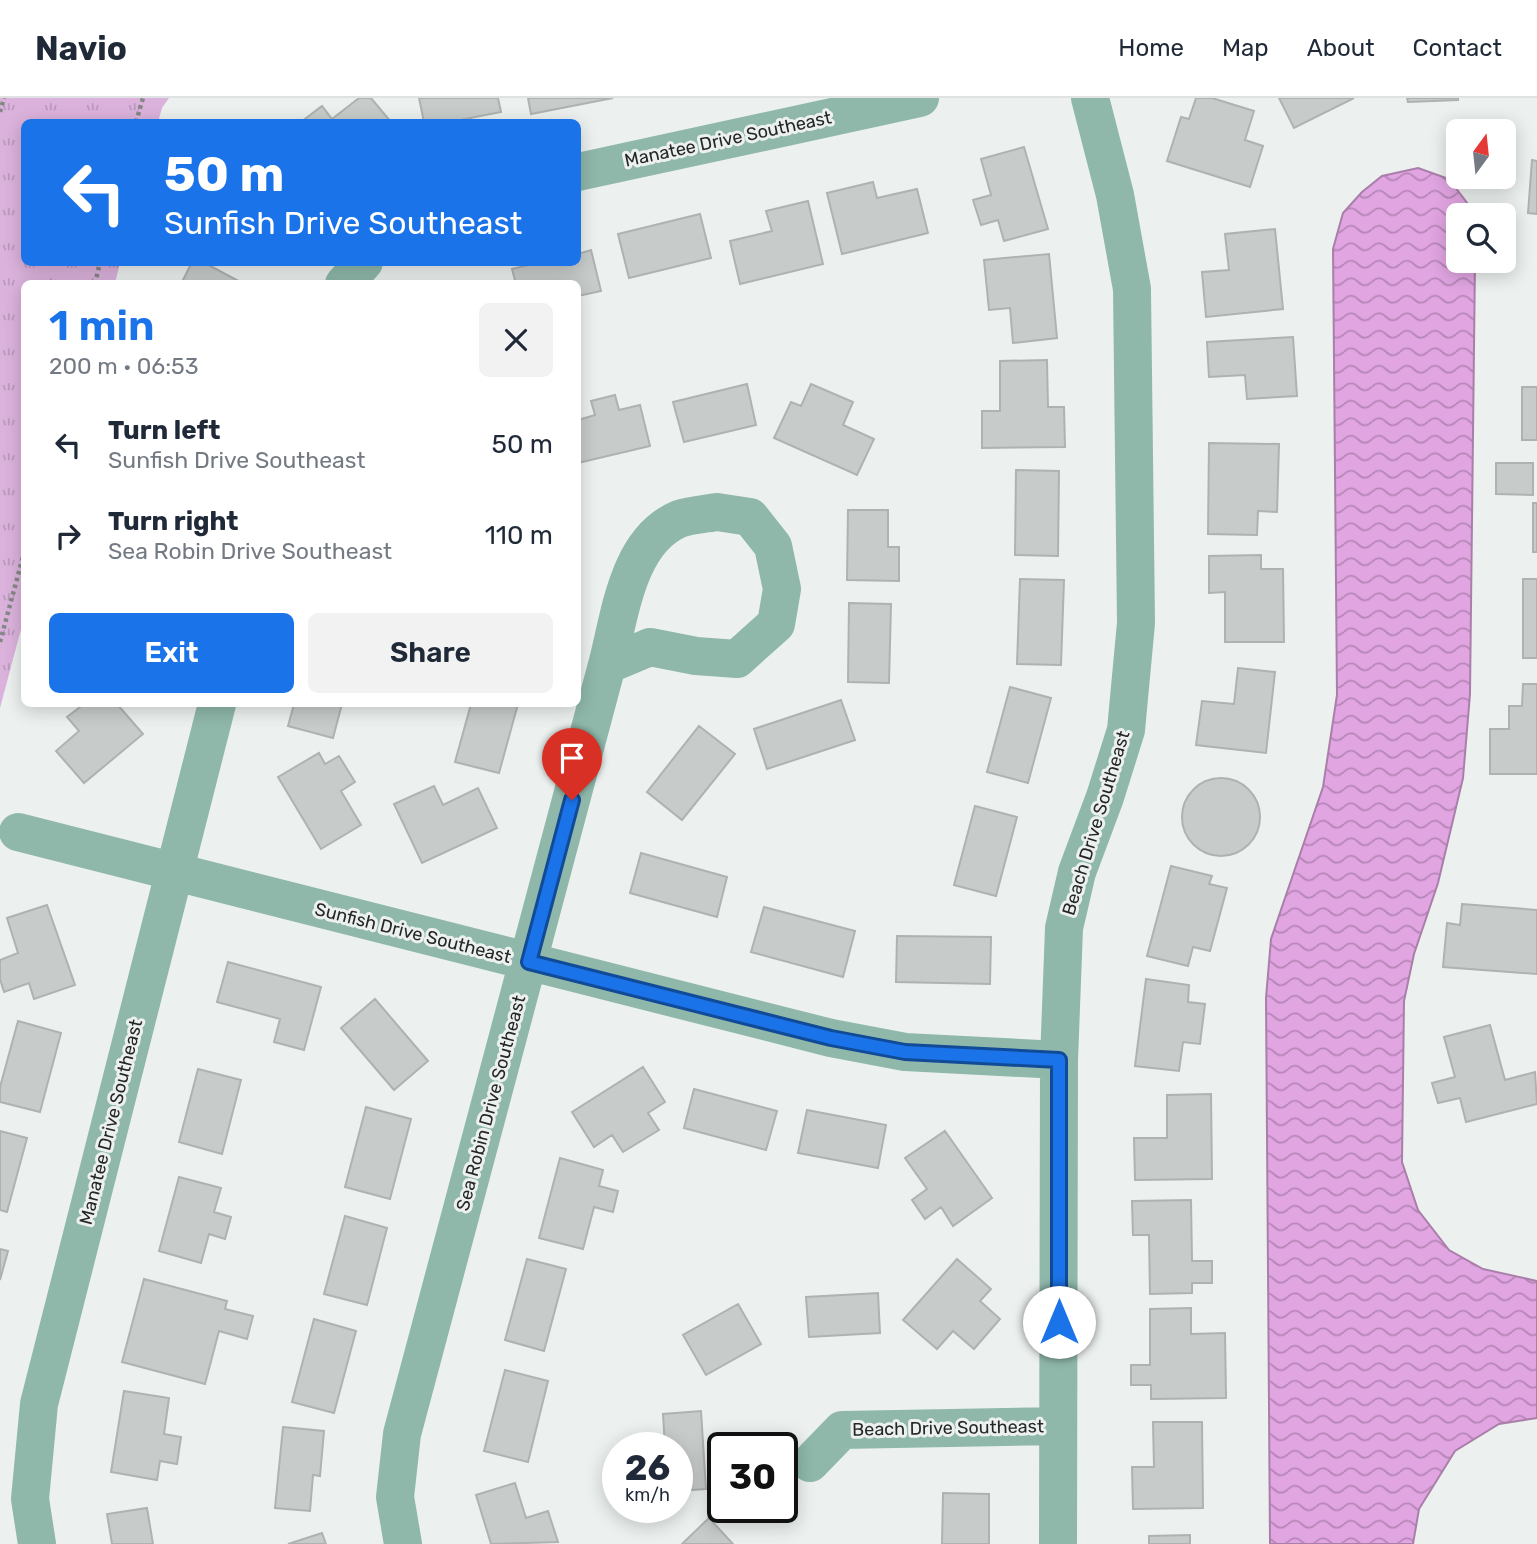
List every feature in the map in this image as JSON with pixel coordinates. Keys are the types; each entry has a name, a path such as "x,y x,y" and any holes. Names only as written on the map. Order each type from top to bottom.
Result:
{"street":[{"name":"Manatee Drive Southeast","path":"581,171 920,98"},
{"name":"Beach Drive Southeast","path":"1058,1544 1059,1060 1064,928 1077,872 1126,730 1136,623 1132,289 1115,195 1090,98"},
{"path":"348,280 360,266"},
{"name":"Sea Robin Drive Southeast","path":"403,1544 395,1497 402,1434 529,962 607,665 634,564 650,538 680,519 717,512 750,517 773,546 782,589 776,624 737,659 696,656 650,647 607,665"},
{"name":"Manatee Drive Southeast","path":"37,1544 30,1499 39,1404 216,707"},
{"name":"Sunfish Drive Southeast","path":"18,832 831,1038 905,1052 1059,1060"},
{"name":"Beach Drive Southeast","path":"810,1463 842,1430 1058,1426"}],"path":[{"path":"0,112 4,98"},
{"path":"137,119 143,98"},
{"path":"0,642 21,564"}],"green space":[{"path":"0,98 169,98 159,119 21,119 21,266 119,266 116,280 21,280 21,629 0,708"}],"water":[{"path":"1418,168 1446,178 1446,189 1457,189 1467,203 1446,203 1446,273 1475,273 1470,694 1463,778 1438,883 1414,954 1404,1001 1402,1162 1418,1210 1449,1250 1483,1269 1537,1281 1537,1418 1499,1424 1455,1451 1419,1509 1413,1544 1270,1544 1266,998 1271,939 1323,787 1337,695 1333,249 1343,213 1362,192 1382,176"}],"building":[{"path":"359,98 371,98 388,119 332,119"},
{"path":"419,98 498,98 501,112 465,119 423,119"},
{"path":"528,98 613,98 531,114"},
{"path":"1196,98 1212,98 1254,111 1245,140 1263,146 1250,187 1167,161 1181,117 1189,119"},
{"path":"1279,98 1354,98 1294,128"},
{"path":"1407,98 1458,98 1458,100 1408,102"},
{"path":"322,106 332,119 305,119"},
{"path":"1024,147 1048,229 1004,241 998,220 981,225 973,200 991,195 981,159"},
{"path":"1532,160 1537,161 1537,214 1528,213"},
{"path":"873,182 877,198 917,189 928,233 842,254 827,193"},
{"path":"808,201 823,264 740,284 730,241 772,231 766,211"},
{"path":"700,214 711,258 629,278 618,234"},
{"path":"1275,229 1283,309 1206,317 1202,272 1229,270 1225,234"},
{"path":"591,250 601,291 581,295 581,280 515,280 512,269 524,266 581,266 581,253"},
{"path":"1049,254 1057,338 1013,343 1010,308 989,310 984,260"},
{"path":"190,266 210,266 237,280 183,280"},
{"path":"1293,337 1297,396 1247,399 1245,375 1209,377 1207,342"},
{"path":"1047,360 1048,407 1064,407 1065,447 982,448 982,411 1000,411 1000,361"},
{"path":"747,384 756,425 684,442 673,402"},
{"path":"811,384 853,402 843,425 874,439 857,475 774,438 791,402 801,406"},
{"path":"1522,387 1537,387 1537,440 1522,440"},
{"path":"615,395 619,410 640,405 650,446 581,462 581,419 595,415 591,401"},
{"path":"1209,443 1279,444 1277,512 1258,511 1257,535 1208,534"},
{"path":"1496,463 1533,463 1533,495 1496,494"},
{"path":"1016,470 1059,471 1058,556 1015,555"},
{"path":"1533,503 1537,503 1537,552 1533,552"},
{"path":"848,510 888,510 888,547 899,547 899,581 847,580"},
{"path":"1261,555 1261,569 1283,569 1284,642 1225,642 1225,592 1209,593 1209,556"},
{"path":"1020,579 1064,580 1061,665 1017,664"},
{"path":"1523,579 1537,579 1537,658 1523,658"},
{"path":"849,603 891,604 889,683 848,682"},
{"path":"1238,668 1275,672 1266,753 1196,745 1202,701 1234,704"},
{"path":"1523,684 1537,684 1537,774 1490,774 1490,729 1509,729 1509,706 1522,706"},
{"path":"1010,687 1051,698 1028,783 987,772"},
{"path":"841,700 855,740 767,769 754,729"},
{"path":"80,707 120,707 143,734 84,783 56,751 79,731 67,717"},
{"path":"293,707 341,707 333,738 288,726"},
{"path":"470,707 517,707 499,773 455,762"},
{"path":"699,726 735,754 682,820 647,792"},
{"path":"319,753 325,764 339,756 355,782 341,791 361,825 321,849 278,777"},
{"path":"1221,778 1236,781 1248,790 1257,802 1260,817 1257,832 1248,844 1236,853 1221,856 1206,853 1194,844 1185,832 1182,817 1185,802 1194,790 1206,781"},
{"path":"434,786 443,805 478,788 497,828 422,863 394,804"},
{"path":"975,806 1017,817 996,896 954,885"},
{"path":"641,853 727,877 717,917 630,893"},
{"path":"1171,866 1212,876 1209,884 1227,888 1210,951 1193,947 1188,966 1147,956"},
{"path":"1462,904 1537,910 1537,974 1443,967 1447,923 1460,925"},
{"path":"47,905 75,985 34,999 29,983 4,992 0,979 0,960 18,953 7,918"},
{"path":"764,907 855,931 843,977 751,952"},
{"path":"897,936 991,937 990,984 896,982"},
{"path":"228,962 321,987 304,1050 274,1042 280,1019 217,1002"},
{"path":"1146,979 1189,985 1188,1002 1205,1004 1200,1044 1183,1042 1179,1071 1135,1066"},
{"path":"375,999 428,1061 394,1090 341,1028"},
{"path":"18,1021 61,1033 40,1112 0,1102 0,1087"},
{"path":"1490,1025 1505,1080 1535,1072 1537,1104 1466,1122 1460,1098 1438,1103 1432,1083 1455,1077 1444,1037"},
{"path":"643,1067 665,1102 648,1113 659,1130 623,1152 612,1135 594,1147 572,1112"},
{"path":"198,1069 241,1080 222,1154 179,1142"},
{"path":"694,1089 777,1111 766,1150 684,1128"},
{"path":"1211,1094 1212,1179 1135,1180 1134,1138 1167,1138 1167,1095"},
{"path":"366,1107 411,1119 390,1199 345,1187"},
{"path":"807,1110 886,1125 878,1168 798,1153"},
{"path":"0,1131 27,1138 7,1212 0,1210"},
{"path":"945,1131 992,1198 953,1226 941,1207 925,1219 912,1200 927,1189 905,1158"},
{"path":"560,1158 603,1170 599,1186 618,1191 613,1212 594,1207 583,1249 539,1238"},
{"path":"179,1177 221,1188 214,1212 231,1217 225,1239 209,1234 201,1263 159,1251"},
{"path":"1191,1200 1192,1261 1212,1261 1212,1283 1192,1283 1192,1293 1150,1294 1149,1235 1133,1235 1132,1201"},
{"path":"345,1216 387,1228 367,1305 324,1294"},
{"path":"0,1249 8,1251 0,1280"},
{"path":"527,1259 566,1269 544,1351 505,1340"},
{"path":"957,1259 991,1289 980,1301 1000,1319 974,1349 953,1331 937,1349 903,1320"},
{"path":"144,1279 227,1301 225,1309 253,1316 247,1339 219,1331 205,1384 122,1362"},
{"path":"878,1293 880,1333 809,1337 806,1297"},
{"path":"738,1304 761,1344 706,1375 683,1335"},
{"path":"1191,1308 1191,1334 1225,1333 1226,1398 1151,1399 1151,1385 1131,1385 1131,1365 1150,1365 1150,1309"},
{"path":"314,1319 356,1331 334,1413 292,1402"},
{"path":"505,1370 548,1381 528,1462 484,1451"},
{"path":"124,1391 169,1398 164,1434 181,1437 177,1464 160,1461 157,1480 111,1472"},
{"path":"701,1411 706,1489 693,1490 693,1432 664,1432 663,1414"},
{"path":"1153,1422 1202,1422 1203,1508 1133,1509 1132,1467 1154,1467"},
{"path":"283,1427 324,1431 320,1476 313,1475 310,1511 275,1508"},
{"path":"515,1483 526,1518 548,1511 558,1542 491,1544 476,1495"},
{"path":"943,1493 989,1494 989,1544 942,1544"},
{"path":"147,1508 153,1544 112,1544 107,1514"},
{"path":"707,1520 707,1523 714,1523 733,1544 682,1544"},
{"path":"322,1533 326,1544 288,1544"},
{"path":"1190,1535 1190,1544 1149,1544 1149,1536"}],"route":[{"path":"572,800 529,962 831,1038 905,1052 1059,1060 1059,1322"}]}
